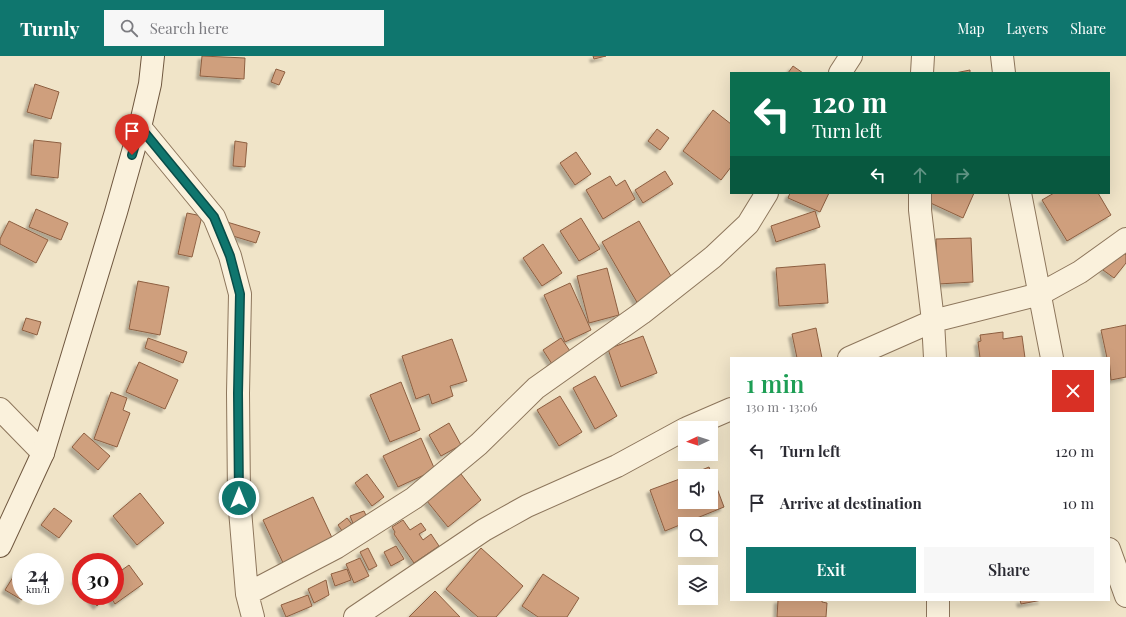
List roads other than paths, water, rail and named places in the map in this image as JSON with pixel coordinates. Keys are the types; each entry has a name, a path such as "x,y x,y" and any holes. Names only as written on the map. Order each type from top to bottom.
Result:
{"street":[{"path":"0,546 43,453 114,219 140,127 150,84 153,56"},
{"path":"841,72 851,56"},
{"path":"922,72 923,56"},
{"path":"1002,56 1004,72"},
{"path":"140,127 214,217 230,256 240,294 238,393 239,498 247,594 253,617"},
{"path":"247,594 337,547 414,498 479,444 536,388 642,313 713,257 748,224 766,194"},
{"path":"920,194 920,210 933,321 934,357"},
{"path":"1020,194 1052,357"},
{"path":"851,357 933,321 1040,294 1080,272 1126,239"},
{"path":"0,409 43,453"},
{"path":"701,421 730,409"},
{"path":"356,617 490,526 527,506 617,466 678,433"},
{"path":"1110,552 1126,596"},
{"path":"938,601 938,617"}]}
